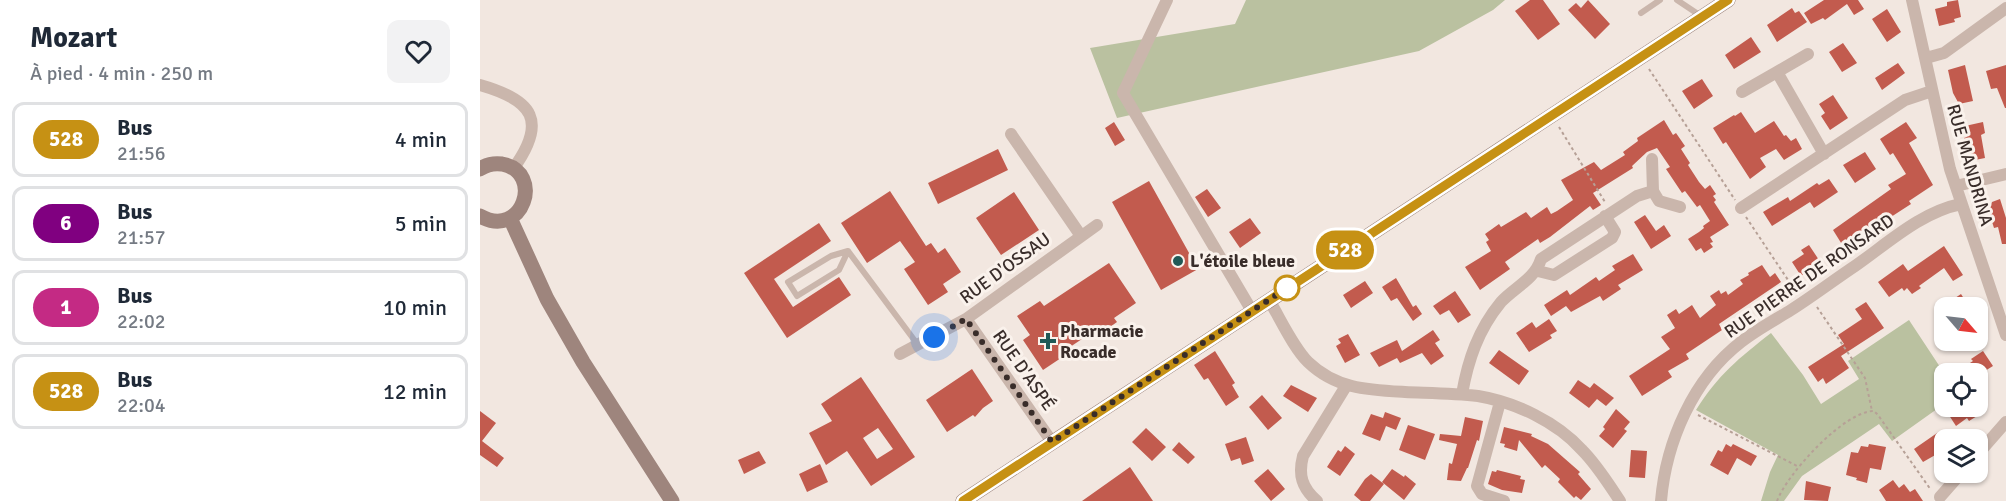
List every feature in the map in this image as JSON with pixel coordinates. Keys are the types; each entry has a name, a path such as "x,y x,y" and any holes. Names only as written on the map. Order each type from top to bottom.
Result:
{"main road":[{"path":"963,501 1728,0"},
{"path":"480,169 494,163 504,164 513,169 525,185 526,195 518,213 510,218 490,221 480,216"},
{"path":"510,218 552,308 583,362 672,501"}],"street":[{"path":"1167,0 1123,93 1252,310"},
{"name":"RUE MANDRINA","path":"1912,0 1947,159 2006,335"},
{"path":"1926,58 1944,53 2006,8"},
{"path":"1742,92 1808,54"},
{"path":"1777,72 1824,154"},
{"path":"480,85 509,95 530,113 533,132 526,150 513,169"},
{"path":"1741,208 1905,100 1932,91"},
{"path":"1011,134 1081,236"},
{"path":"1652,159 1653,191 1659,201 1680,207"},
{"path":"1956,186 2006,174"},
{"path":"1462,394 1467,364 1474,343 1489,318 1503,301 1538,271 1541,259 1636,196 1653,191"},
{"name":"RUE PIERRE DE RONSARD","path":"1661,501 1662,483 1671,445 1699,389 1721,361 1741,342 1925,218 1948,207 1961,204"},
{"path":"1538,271 1554,275 1612,238 1615,232 1609,214"},
{"name":"RUE D'OSSAU","path":"900,354 919,346 966,319 1097,225"},
{"path":"1269,300 1307,361 1325,375 1346,386 1374,390 1462,394 1500,402 1527,412 1556,427 1580,447 1598,468 1620,501"},
{"name":"RUE D'ASPÉ","path":"966,319 1052,442"},
{"path":"1317,501 1307,493 1301,481 1300,467 1303,456 1346,386"},
{"path":"1500,402 1477,486 1482,494 1504,501"},
{"path":"1988,442 2006,422"},
{"path":"1940,498 1953,483"}],"lane":[{"path":"1641,13 1660,0"},
{"path":"1677,0 1702,17"},
{"path":"848,251 839,270 797,296 788,282 831,255 848,251"},
{"path":"848,251 919,346"}],"path":[{"path":"1640,57 1741,208 1865,378 1872,411 1878,415 1929,487 1940,498"},
{"path":"1551,115 1609,214"},
{"path":"1688,410 1799,467"},
{"path":"1777,501 1799,467 1820,444 1859,414 1872,411"}],"green space":[{"path":"1246,0 1505,0 1493,10 1419,51 1117,118 1090,48 1235,24"},
{"path":"1909,320 1937,363 1934,363 1934,411 1892,441 1879,424 1802,476 1784,501 1761,501 1778,455 1696,410 1721,377 1771,333 1803,375 1821,404 1859,379 1848,361"}],"building":[{"path":"1530,0 1543,0 1560,24 1538,40 1515,11"},
{"path":"1588,0 1610,24 1595,39 1568,10 1576,3 1581,8"},
{"path":"1824,0 1858,0 1864,9 1854,15 1847,4 1825,20 1823,18 1811,24 1804,13"},
{"path":"1958,0 1961,17 1954,19 1955,22 1939,26 1935,9 1947,6 1947,2"},
{"path":"1792,8 1795,13 1799,11 1807,22 1777,42 1767,25"},
{"path":"1887,9 1901,32 1887,42 1872,19"},
{"path":"1751,37 1761,52 1734,69 1725,55"},
{"path":"1843,43 1857,63 1842,72 1829,52"},
{"path":"1898,63 1905,73 1882,90 1875,78"},
{"path":"1965,65 1973,101 1959,104 1953,93 1948,70"},
{"path":"2006,65 2005,108 1997,88 1991,89 1986,71"},
{"path":"1702,79 1713,96 1694,109 1682,91"},
{"path":"1833,95 1848,118 1830,130 1821,116 1825,113 1819,104"},
{"path":"1741,112 1755,133 1774,121 1784,136 1786,135 1791,141 1796,138 1802,149 1784,160 1776,149 1760,158 1766,167 1750,179 1726,142 1723,144 1713,128"},
{"path":"1664,120 1673,135 1676,133 1685,146 1681,149 1699,182 1705,189 1710,185 1716,194 1713,196 1716,200 1714,202 1729,225 1710,237 1713,247 1704,253 1701,248 1696,251 1688,239 1710,221 1700,205 1697,207 1685,191 1682,193 1666,169 1670,167 1657,148 1647,152 1632,166 1633,168 1593,193 1601,205 1593,210 1590,206 1550,237 1540,243 1538,239 1505,262 1510,269 1480,290 1465,267 1491,251 1485,234 1499,224 1501,227 1526,212 1531,218 1547,207 1551,214 1557,211 1573,200 1561,180 1594,162 1601,170 1625,155 1623,152 1638,141 1637,138"},
{"path":"1114,122 1125,140 1115,146 1105,128"},
{"path":"1906,122 1917,138 1909,143 1933,185 1909,201 1911,204 1843,246 1833,230 1891,189 1888,185 1906,174 1893,153 1890,155 1880,139"},
{"path":"1983,122 1985,133 1981,135 1985,158 1970,161 1964,138 1967,137 1965,126"},
{"path":"998,149 1008,170 938,204 928,183"},
{"path":"1865,152 1876,169 1855,183 1843,165"},
{"path":"1829,179 1838,192 1814,208 1810,202 1772,226 1763,212 1788,197 1790,201 1817,183 1819,185"},
{"path":"1149,181 1198,269 1161,290 1112,202"},
{"path":"1207,189 1221,208 1208,217 1195,197"},
{"path":"890,191 926,246 931,243 938,253 945,248 961,272 943,284 948,292 928,305 904,269 915,262 900,241 867,263 841,223"},
{"path":"1014,192 1039,230 1001,255 976,218"},
{"path":"2000,199 2006,218 2006,244 2002,244 1998,227 1994,228 1987,206 1991,206 1992,202"},
{"path":"1645,215 1656,231 1664,225 1671,236 1651,249 1634,222"},
{"path":"1250,218 1261,233 1240,248 1229,232"},
{"path":"819,223 831,241 774,279 793,307 839,277 851,295 787,338 744,273"},
{"path":"1809,245 1821,263 1801,276 1792,262 1804,254 1801,250"},
{"path":"1944,246 1963,275 1953,281 1944,268 1912,294 1907,288 1904,291 1902,288 1889,297 1878,282 1903,264 1908,271"},
{"path":"1633,254 1643,270 1618,285 1621,289 1603,301 1600,296 1571,312 1566,306 1551,316 1544,305 1567,290 1570,295 1596,277 1599,281 1615,270 1612,266"},
{"path":"1109,263 1136,303 1114,318 1117,322 1100,334 1097,329 1070,347 1073,350 1043,370 1023,340 1030,335 1017,316 1040,301 1044,306"},
{"path":"1762,265 1770,277 1775,273 1781,282 1719,324 1722,330 1686,354 1689,359 1668,371 1672,377 1642,396 1629,376 1670,349 1661,337 1675,328 1667,315 1676,309 1679,314 1692,305 1700,318 1716,305 1710,296 1719,290 1721,294 1726,291 1728,295 1743,284 1740,280"},
{"path":"1396,278 1413,307 1416,305 1422,314 1413,321 1397,298 1391,301 1382,287"},
{"path":"1365,281 1373,293 1351,308 1343,295"},
{"path":"1455,291 1471,315 1458,323 1449,310 1440,315 1433,306"},
{"path":"1866,302 1884,328 1841,356 1849,368 1826,384 1823,378 1818,382 1808,367 1844,344 1838,335 1862,319 1855,309"},
{"path":"1549,319 1557,331 1550,335 1552,338 1529,352 1516,333 1532,322 1536,328"},
{"path":"1433,330 1440,340 1435,343 1444,356 1431,365 1422,353 1400,363 1397,358 1379,367 1370,353 1397,340 1402,351"},
{"path":"1348,334 1360,355 1345,363 1336,346 1341,343 1338,339"},
{"path":"1499,350 1529,371 1519,385 1489,363"},
{"path":"1215,351 1235,383 1232,385 1239,397 1226,406 1208,378 1204,380 1194,365"},
{"path":"1983,351 1993,366 1988,369 1988,363 1970,363 1973,361 1971,359"},
{"path":"972,369 993,401 975,417 973,415 947,432 926,400"},
{"path":"861,377 915,457 871,486 847,451 826,465 809,433 832,421 821,404","holes":["878,428 893,449 877,459 863,438"]},
{"path":"1578,380 1590,388 1594,383 1614,398 1606,406 1597,399 1589,408 1569,393"},
{"path":"1291,385 1317,398 1308,412 1283,396"},
{"path":"1262,395 1282,418 1268,430 1249,407"},
{"path":"1616,409 1630,422 1624,429 1627,431 1613,448 1599,436"},
{"path":"480,411 496,423 482,441 504,458 497,467 480,455"},
{"path":"1385,412 1401,418 1396,430 1386,426 1380,441 1362,434 1371,414 1383,418"},
{"path":"1465,417 1483,421 1479,441 1477,440 1461,481 1447,480 1449,463 1452,464 1457,444 1439,440 1440,434 1461,436"},
{"path":"1950,417 1976,417 1969,421 1967,418 1956,426"},
{"path":"1408,425 1435,434 1425,460 1399,450"},
{"path":"1504,427 1532,434 1531,436 1548,444 1580,472 1578,474 1591,489 1581,500 1576,496 1574,498 1558,482 1560,479 1545,465 1542,468 1519,440 1517,451 1504,447 1505,444 1500,443"},
{"path":"1146,428 1166,447 1152,461 1132,442"},
{"path":"1934,435 1934,456 1923,462 1914,449"},
{"path":"1246,437 1254,461 1242,465 1240,458 1231,461 1225,444"},
{"path":"1179,442 1195,457 1188,464 1172,450"},
{"path":"1726,444 1731,447 1733,444 1757,456 1751,466 1737,458 1728,475 1710,465 1718,450 1722,452"},
{"path":"1869,444 1886,447 1881,470 1870,468 1867,483 1846,475 1851,452 1858,453 1861,446 1868,447"},
{"path":"1345,446 1355,454 1340,476 1327,467 1338,450 1341,452"},
{"path":"1631,450 1647,451 1645,478 1629,477"},
{"path":"759,451 766,463 744,474 738,460"},
{"path":"820,464 828,482 807,492 799,474"},
{"path":"1130,467 1153,501 1082,501"},
{"path":"1268,469 1285,489 1271,501 1254,481"},
{"path":"1392,469 1404,477 1405,475 1416,484 1404,500 1382,482"},
{"path":"1497,470 1521,476 1520,479 1525,480 1522,493 1502,490 1488,484 1492,471"},
{"path":"1371,474 1384,484 1370,501 1361,501 1354,495"},
{"path":"1893,480 1899,488 1904,484 1910,492 1915,489 1923,501 1886,501 1879,490"},
{"path":"1806,481 1831,487 1828,501 1804,500"}],"bus line":[{"name":"528","path":"963,501 1728,0"}],"place":[{"name":"L'étoile bleue","path":"1178,261"},
{"name":"Pharmacie Rocade","path":"1048,341"}],"route":[{"path":"934,337 966,319 1052,442 1287,288"}]}
